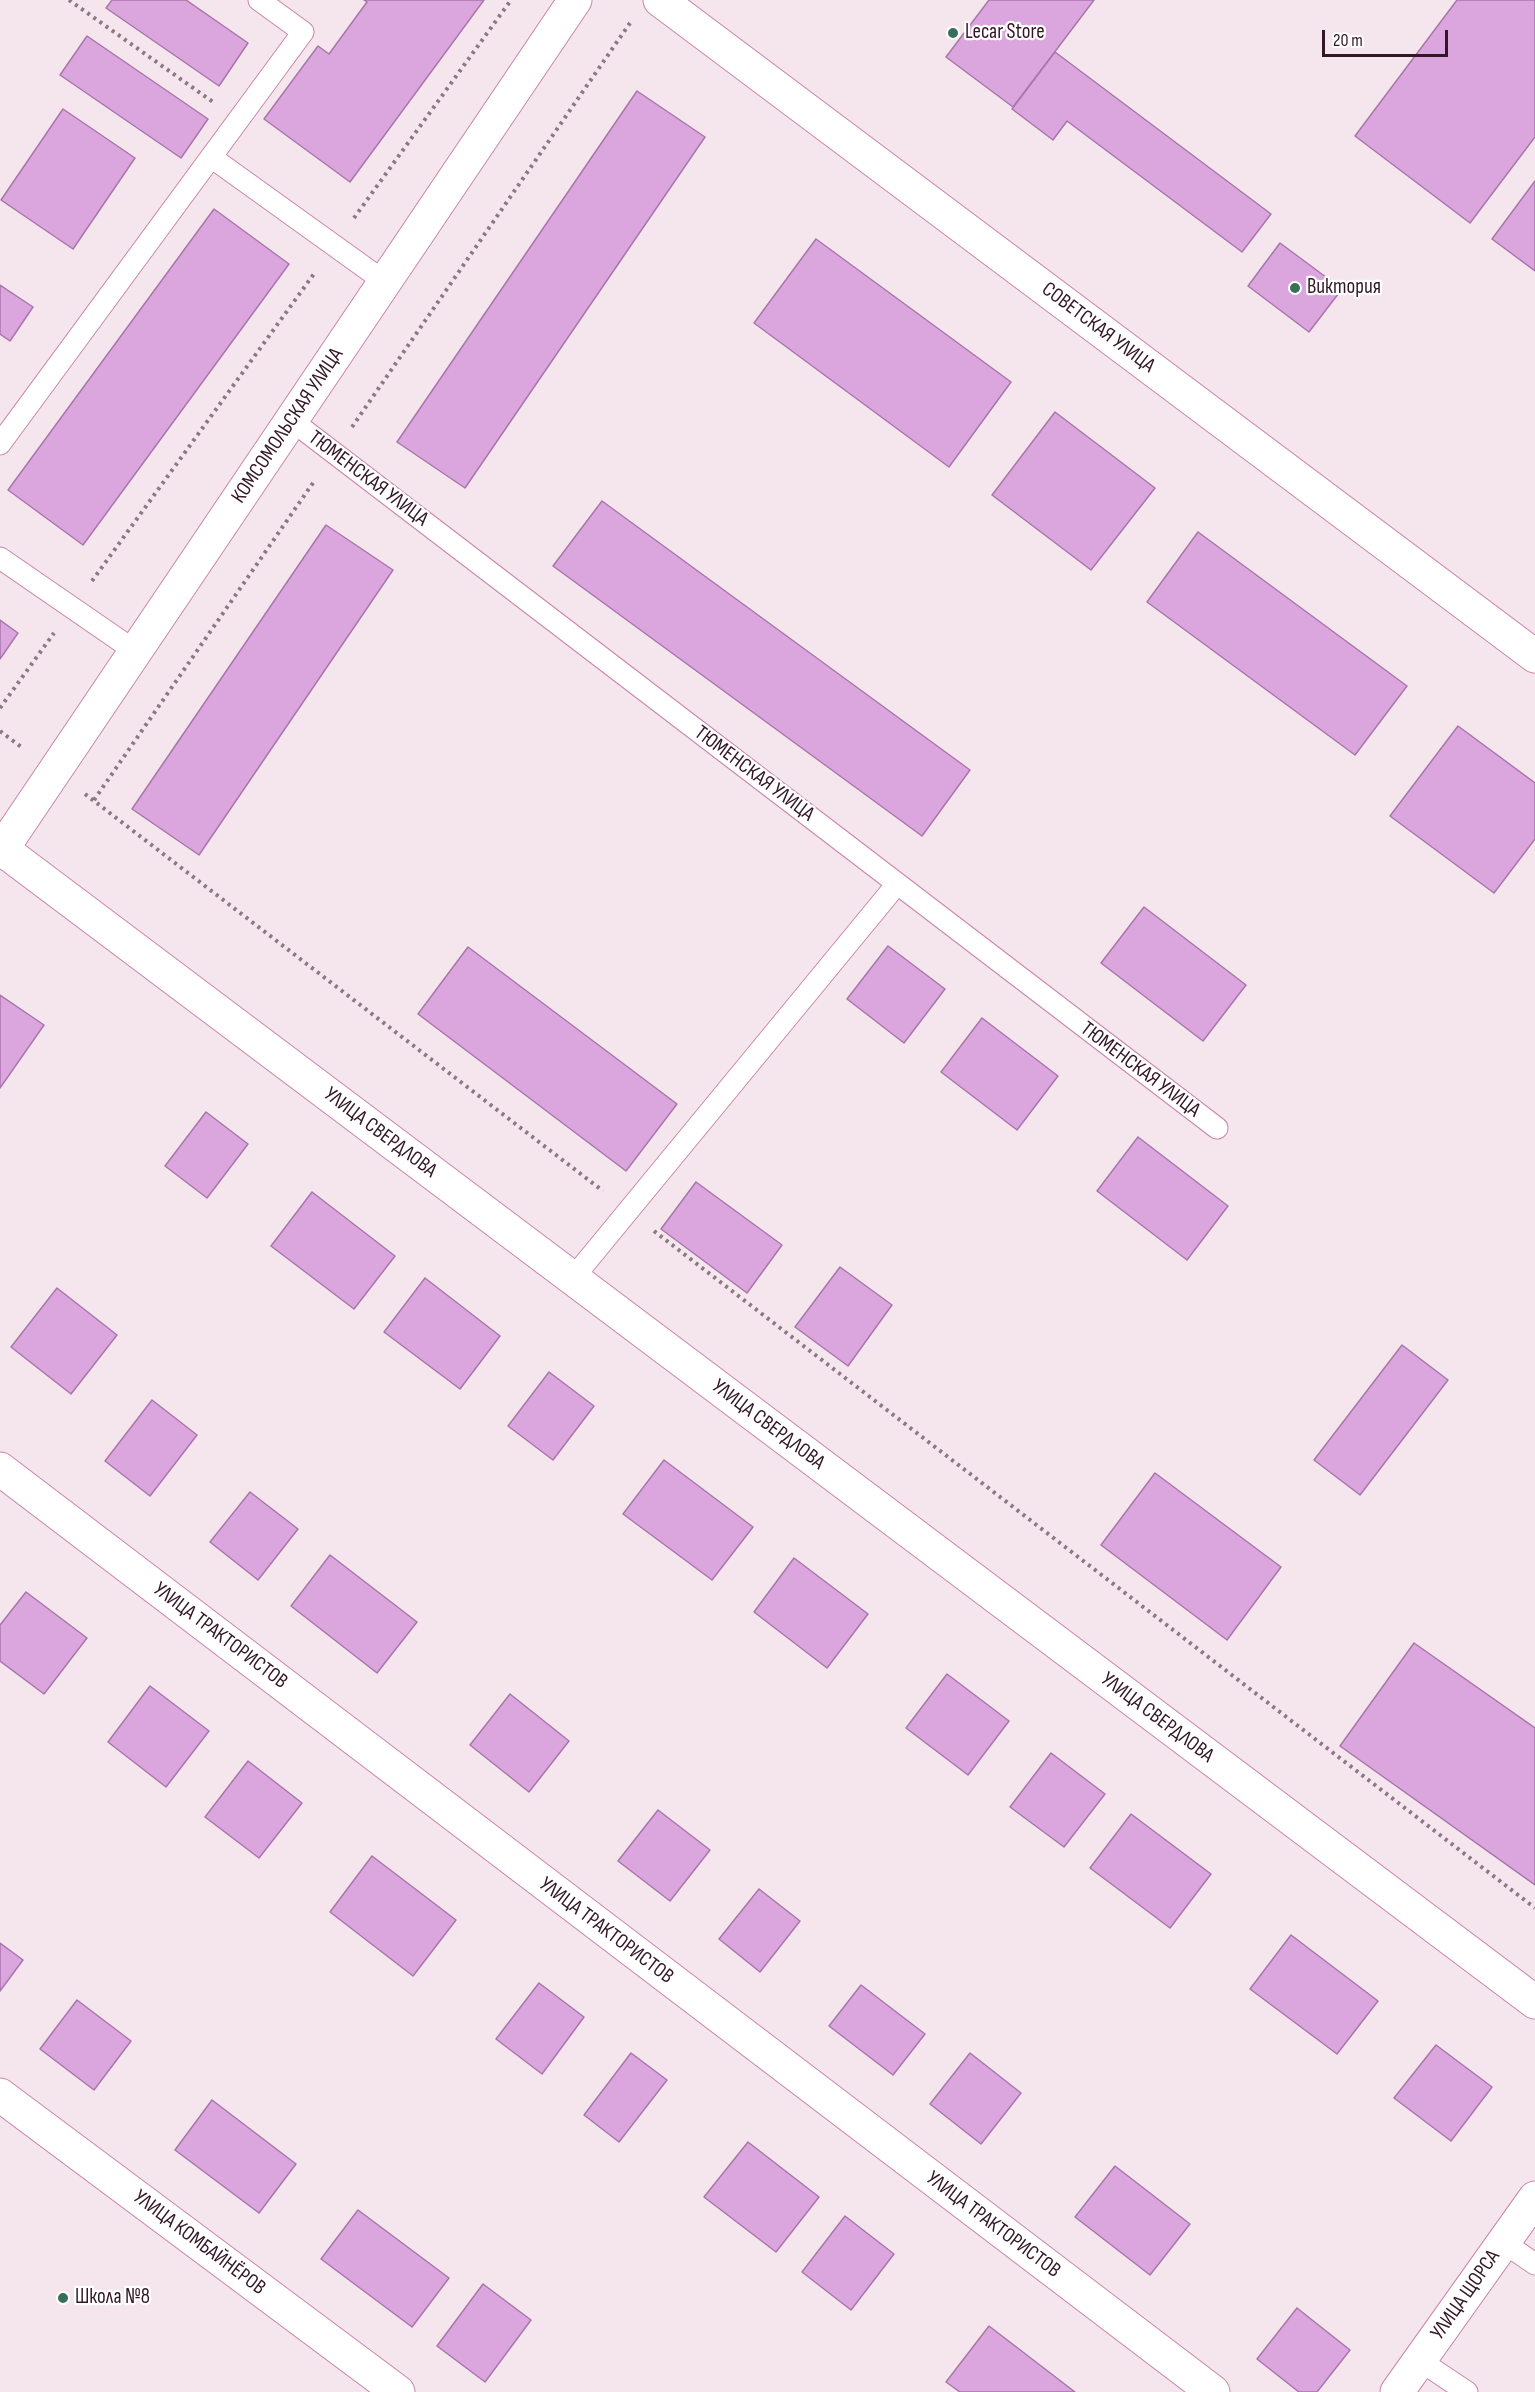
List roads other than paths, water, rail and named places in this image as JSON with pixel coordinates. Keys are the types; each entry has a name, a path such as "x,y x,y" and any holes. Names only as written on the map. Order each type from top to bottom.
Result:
{"street":[{"name":"КОМСОМОЛЬСКАЯ УЛИЦА","path":"1,850 575,0"},
{"name":"СОВЕТСКАЯ УЛИЦА","path":"647,9 1535,656"},
{"name":"УЛИЦА СВЕРДЛОВА","path":"1,850 1535,2002"},
{"name":"УЛИЦА ТРАКТОРИСТОВ","path":"0,1469 1213,2392"},
{"name":"УЛИЦА КОМБАЙНЁРОВ","path":"0,2095 398,2392"},
{"name":"УЛИЦА ЩОРСА","path":"1397,2392 1535,2198"}],"lane":[{"path":"0,444 303,32 259,0"},
{"path":"211,158 385,282"},
{"name":"ТЮМЕНСКАЯ УЛИЦА","path":"291,420 1217,1128"},
{"path":"0,558 135,651"},
{"path":"573,1278 897,884"},
{"path":"1503,2242 1535,2264"},
{"path":"1419,2360 1467,2392"}],"place":[{"name":"Lecar Store","path":"953,33"},
{"name":"Виктория","path":"1295,288"},
{"name":"Школа №8","path":"63,2298"}]}
